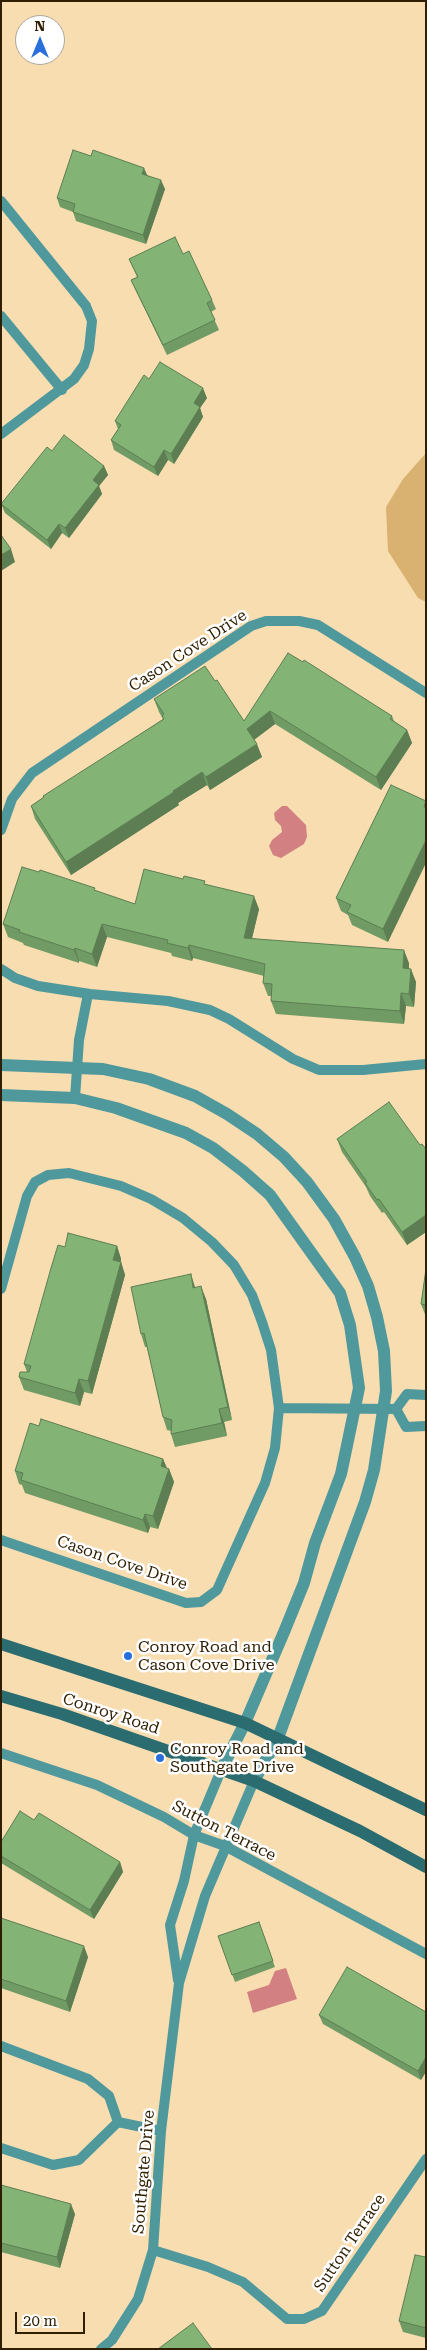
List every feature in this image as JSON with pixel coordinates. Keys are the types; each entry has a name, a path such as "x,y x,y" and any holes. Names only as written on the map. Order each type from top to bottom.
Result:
{"main road":[{"name":"Conroy Road","path":"1,1644 245,1723 426,1810"},
{"name":"Conroy Road","path":"1,1696 62,1714 222,1768 360,1831 426,1867"}],"street":[{"path":"1,1065 103,1069 149,1079 195,1096 227,1114 257,1134 284,1157 308,1182 338,1226 368,1286 384,1351 386,1391 390,1409 365,1502 278,1738 254,1781"},
{"path":"1,1094 75,1098 116,1108 186,1133 213,1148 243,1171 270,1196 340,1293 350,1325 360,1388 341,1474 315,1543 304,1583 245,1723 222,1768"}],"lane":[{"path":"1,201 90,313 92,321 91,335 84,365 74,378 62,390 1,434"},
{"path":"1,316 62,390"},
{"name":"Cason Cove Drive","path":"1,830 12,799 32,773 251,626 266,621 299,621 318,626 426,693"},
{"path":"1,969 15,978 38,986 88,994 168,1001 210,1010 229,1019 293,1059 319,1070 363,1070 426,1064"},
{"path":"75,1098 76,1067 88,994"},
{"name":"Cason Cove Drive","path":"1,1287 27,1196 35,1182 48,1175 69,1173 121,1186 151,1199 183,1218 212,1242 234,1266 252,1295 271,1350 279,1408 275,1448 265,1483 217,1590 201,1602 186,1603 1,1540"},
{"path":"279,1408 356,1407 390,1409 407,1394 426,1395"},
{"path":"390,1409 406,1427 426,1426"},
{"name":"Sutton Terrace","path":"1,1753 97,1786 164,1817 194,1836 225,1846 426,1954"},
{"name":"Southgate Drive","path":"179,1983 170,1925 184,1881 194,1836 222,1768"},
{"name":"Southgate Drive","path":"101,2349 112,2340 138,2299 152,2250 161,2131 179,1983 205,1896 254,1781"},
{"path":"1,2046 88,2079 109,2096 118,2122"},
{"path":"118,2122 161,2131"},
{"path":"1,2148 53,2166 80,2160 118,2122"},
{"name":"Sutton Terrace","path":"152,2250 208,2267 243,2282 287,2319 304,2319 322,2310 426,2159"}],"shaded area":[{"path":"426,453 426,602 418,598 388,551 386,507 403,479"},
{"path":"282,806 287,806 306,825 307,837 304,844 281,858 273,855 269,846 272,840 282,832 281,826 275,820 274,813"},
{"path":"286,1968 297,1999 253,2013 247,1992 269,1985 275,1971"}],"building":[{"path":"73,150 91,156 93,150 144,168 142,174 161,180 143,235 73,212 75,204 57,198"},
{"path":"175,237 183,254 189,251 212,300 207,303 215,320 163,345 131,280 138,277 129,259"},
{"path":"160,362 203,388 194,403 200,407 181,438 171,454 164,450 154,467 111,440 121,425 115,421 125,405 144,375 149,379"},
{"path":"64,435 104,466 93,480 99,485 65,528 59,524 47,540 1,504 47,447 52,451"},
{"path":"1,535 11,549 1,555"},
{"path":"288,653 303,662 304,660 392,716 390,719 407,730 376,777 270,711 247,729 257,744 206,777 202,772 66,862 31,806 43,796 164,719 162,716 164,714 154,699 205,666 215,681 217,680 244,721"},
{"path":"391,785 426,801 424,807 426,808 426,840 383,929 347,912 351,905 336,898"},
{"path":"22,867 39,872 40,870 95,888 94,890 135,904 144,869 183,879 184,876 205,881 204,884 254,896 244,938 404,950 403,968 411,969 409,994 401,993 400,1011 271,1001 272,984 263,983 265,964 189,945 188,948 167,943 168,940 102,924 92,954 19,932 20,930 3,924"},
{"path":"389,1102 420,1145 422,1144 426,1149 426,1215 402,1232 379,1199 377,1200 365,1183 367,1182 337,1139"},
{"path":"68,1233 117,1246 113,1260 121,1262 88,1381 79,1379 75,1393 19,1377 20,1372 29,1372 31,1366 24,1364 58,1245 65,1247"},
{"path":"426,1269 426,1305 421,1304"},
{"path":"191,1274 193,1288 201,1286 228,1407 219,1409 222,1423 171,1434 172,1420 163,1417 144,1333 141,1334 131,1287"},
{"path":"41,1419 163,1459 161,1466 169,1469 153,1516 145,1514 143,1520 21,1480 23,1473 15,1471 30,1423 39,1426"},
{"path":"20,1811 34,1820 39,1813 120,1862 90,1910 1,1856 1,1842"},
{"path":"1,1918 84,1946 66,2001 1,1979"},
{"path":"259,1922 273,1961 232,1975 218,1936"},
{"path":"347,1967 426,2012 426,2057 418,2071 319,2015"},
{"path":"1,2185 71,2204 57,2257 1,2243"},
{"path":"415,2255 426,2257 426,2328 399,2321"},
{"path":"193,2323 212,2349 158,2349"}],"place":[{"name":"Conroy Road and Cason Cove Drive","path":"128,1656"},
{"name":"Conroy Road and Southgate Drive","path":"160,1758"}]}
